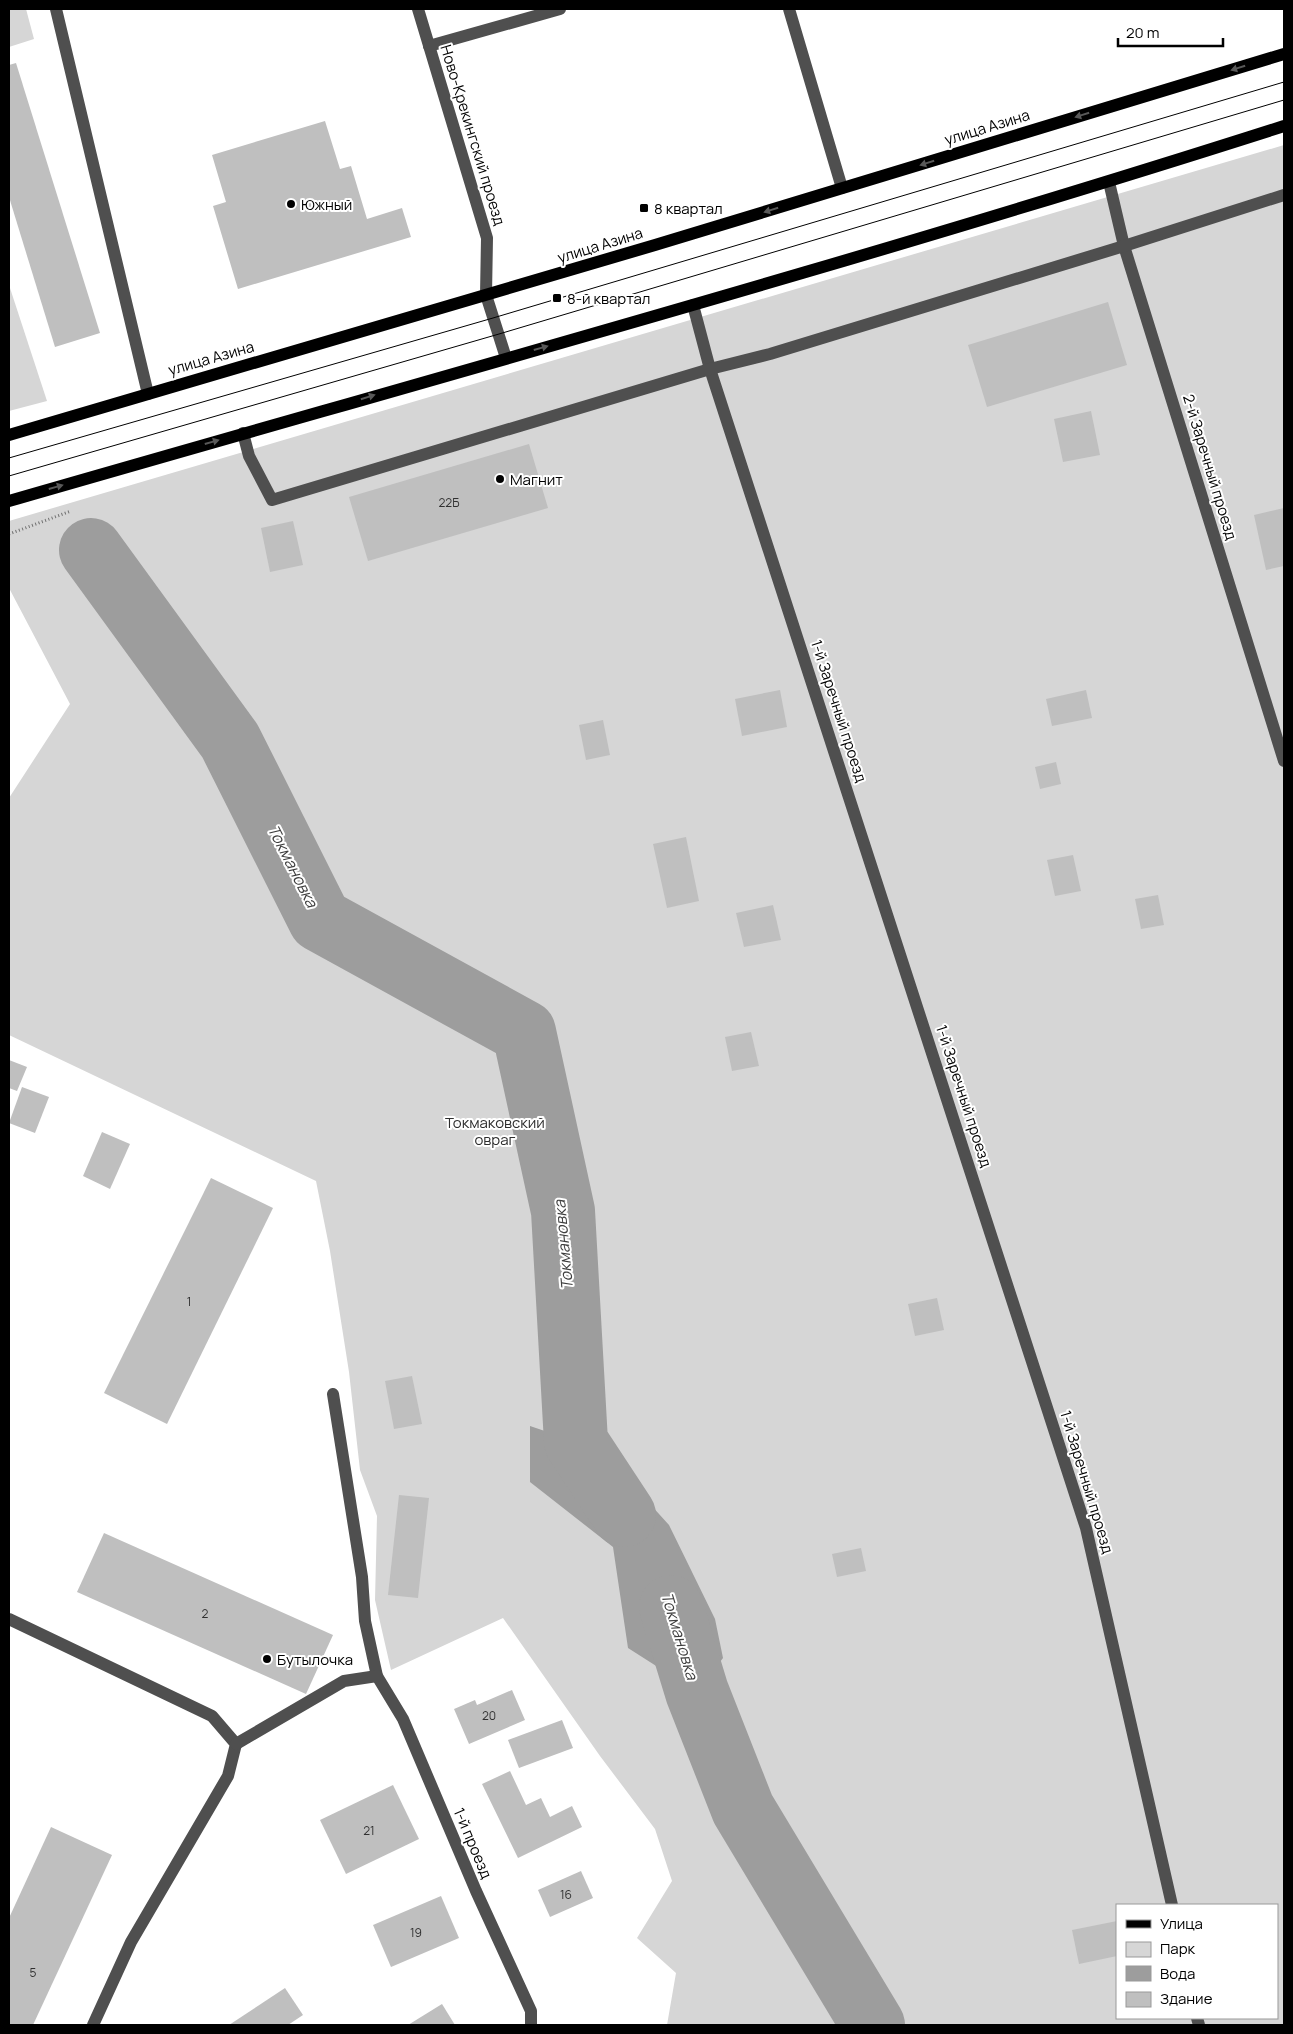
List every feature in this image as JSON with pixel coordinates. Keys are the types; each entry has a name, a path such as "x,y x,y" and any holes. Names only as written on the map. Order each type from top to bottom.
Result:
{"main road":[{"name":"улица Азина","path":"9,435 486,295 1284,54"},
{"path":"9,501 693,305 1109,182 1284,126"}],"street":[{"path":"56,9 148,394"},
{"name":"Ново-Крекингский проезд","path":"418,9 486,238 486,295 506,358"},
{"path":"429,46 560,9"},
{"path":"789,9 842,188"},
{"name":"2-й Заречный проезд","path":"1109,182 1124,246 1284,762"},
{"path":"244,433 250,456 272,500 710,369 770,354 1284,195"},
{"name":"1-й Заречный проезд","path":"693,305 710,369 1086,1528 1172,1904"},
{"name":"1-й проезд","path":"333,1394 360,1559 365,1622 377,1676 403,1719 476,1891 531,2011 531,2025"},
{"path":"9,1619 212,1716 236,1744"},
{"path":"93,2025 131,1942 228,1776 236,1744 344,1681 377,1676"}],"green space":[{"path":"9,9 26,9 34,39 9,47"},
{"name":"Токмаковский овраг","path":"1284,145 1284,2025 667,2025 676,1973 637,1938 672,1881 655,1829 600,1756 503,1618 391,1670 375,1600 377,1516 360,1470 349,1372 330,1251 316,1181 9,1035 9,798 70,704 9,588 9,521"},
{"path":"9,285 47,401 9,411"}],"water":[{"path":"530,1426 601,1450 669,1525 715,1619 723,1658 697,1692 628,1648 613,1547 530,1482"}],"building":[{"path":"16,63 100,333 55,347 9,197 9,65"},
{"name":"Южный","path":"325,121 340,169 351,166 367,219 402,208 411,237 238,289 213,206 226,202 212,155"},
{"path":"1108,302 1127,365 987,407 968,345"},
{"path":"1091,411 1100,455 1063,462 1054,419"},
{"path":"529,444 548,508 368,561 349,497"},
{"path":"1284,508 1284,566 1266,570 1254,515"},
{"path":"293,521 303,565 270,572 261,528"},
{"path":"780,690 787,727 742,736 735,699"},
{"path":"1086,690 1092,718 1052,726 1046,699"},
{"path":"603,720 610,755 586,760 579,725"},
{"path":"1056,762 1061,784 1040,789 1035,767"},
{"path":"686,837 699,901 667,908 653,844"},
{"path":"1073,855 1081,891 1055,896 1047,860"},
{"path":"1158,895 1164,925 1141,929 1135,899"},
{"path":"773,905 781,940 744,947 736,913"},
{"path":"751,1032 759,1066 732,1071 725,1037"},
{"path":"9,1060 27,1067 17,1091 9,1088"},
{"path":"22,1087 49,1097 35,1133 9,1123"},
{"path":"102,1132 130,1144 110,1189 83,1176"},
{"path":"211,1178 273,1208 167,1424 104,1393"},
{"path":"937,1298 944,1330 915,1336 908,1304"},
{"path":"412,1376 422,1424 394,1429 385,1381"},
{"path":"399,1495 429,1498 418,1598 388,1595"},
{"path":"104,1533 333,1635 306,1694 77,1592"},
{"path":"861,1548 866,1571 837,1577 832,1554"},
{"path":"512,1690 525,1720 469,1744 454,1709 475,1700 477,1705"},
{"path":"562,1720 573,1748 519,1768 508,1740"},
{"path":"510,1771 526,1805 541,1798 550,1817 572,1806 582,1827 518,1858 482,1784"},
{"path":"393,1785 419,1839 346,1874 320,1820"},
{"path":"51,1827 112,1855 33,2025 9,2025 9,1918"},
{"path":"581,1871 593,1898 550,1917 538,1890"},
{"path":"441,1896 459,1938 391,1967 373,1925"},
{"path":"1116,1921 1116,1956 1079,1964 1072,1930"},
{"path":"285,1988 303,2015 288,2025 229,2025"},
{"path":"442,2004 455,2025 408,2025"}],"waterway":[{"name":"Токмановка","path":"91,550 230,741 320,920 524,1032 563,1211 576,1442 624,1515"},
{"name":"Токмановка","path":"671,1607 697,1692 743,1809 873,2025"}],"tram line":[{"path":"9,458 493,318 1284,82"},
{"path":"9,476 499,334 1284,100"}],"place":[{"name":"Южный","path":"291,204"},
{"name":"8 квартал","path":"644,208"},
{"name":"8-й квартал","path":"557,298"},
{"name":"Магнит","path":"500,479"},
{"name":"Бутылочка","path":"267,1659"}]}
